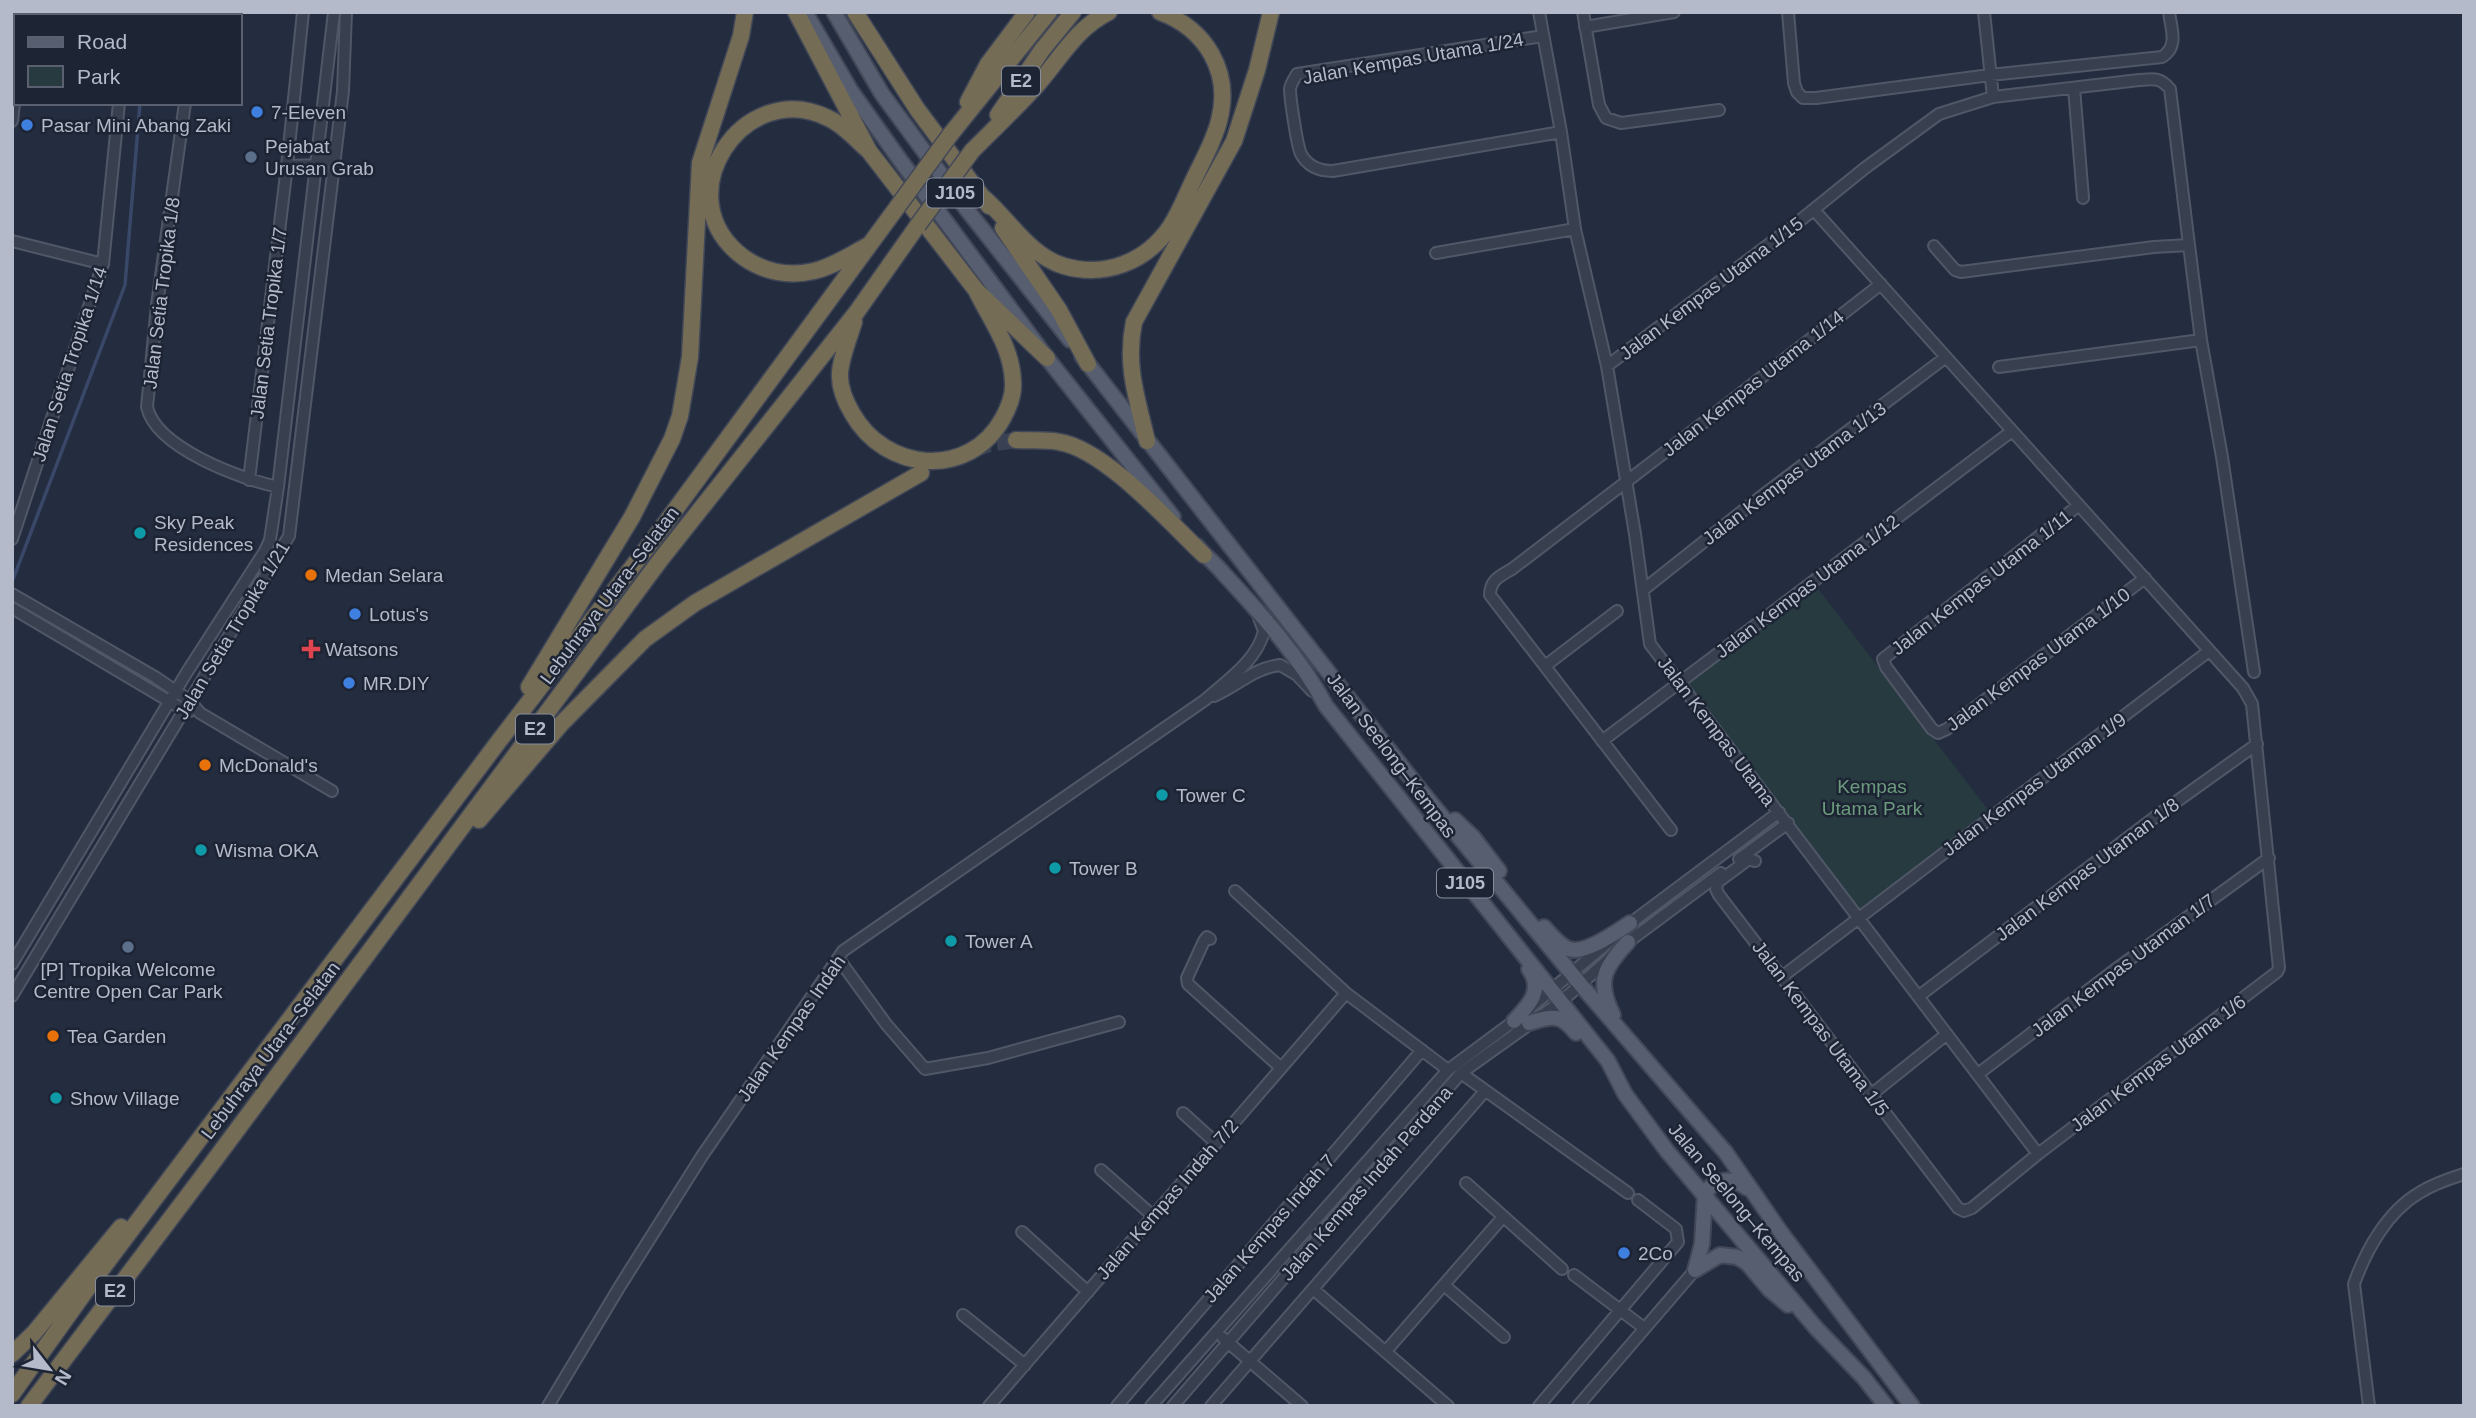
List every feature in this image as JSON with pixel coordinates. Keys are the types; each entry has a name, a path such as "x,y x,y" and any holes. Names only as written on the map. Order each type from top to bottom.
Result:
{"highway":[{"path":"499,741 632,517 676,427 687,385 690,357 700,163 741,36 745,12"},
{"path":"796,12 869,151"},
{"path":"858,12 897,79 984,198 1059,310 1088,364"},
{"path":"950,135 988,64 1027,12"},
{"name":"Lebuhraya Utara–Selatan","path":"12,1394 180,1164 653,540 950,135 1049,12"},
{"name":"Lebuhraya Utara–Selatan","path":"29,1406 662,559 856,313 1042,50 1073,12"},
{"path":"972,151 1027,95 1073,38 1090,22 1109,12"},
{"path":"984,198 1046,259 1064,266 1086,271 1109,270 1133,261 1152,248 1170,226 1210,147 1219,122 1224,93 1219,69 1209,47 1192,29 1160,12"},
{"path":"1147,441 1129,362 1129,344 1134,322 1234,141 1257,70 1271,12"},
{"path":"870,245 815,271 791,274 754,265 726,241 715,221 710,199 712,175 719,155 747,125 769,114 789,110 808,111 841,125 869,151 976,290 1046,358"},
{"path":"856,313 840,373 843,397 860,428 869,438 886,449 908,458 927,461 959,458 975,450 996,431 1008,408 1014,387 1012,368 1003,338 976,290"},
{"path":"1016,440 1060,442 1086,451 1120,477 1204,555"},
{"path":"408,900 561,724 645,639 695,603 921,473"},
{"path":"12,1354 34,1333 118,1229 180,1164"},
{"path":"12,1376 92,1282"}],"main road":[{"name":"J105","path":"805,12 850,91 1046,358"},
{"name":"J105","path":"834,12 890,104 968,211 1088,364"},
{"name":"Jalan Seelong–Kempas","path":"1046,358 1204,555 1221,570 1294,656 1326,706 1483,905 1558,995 1608,1062 1625,1094 1667,1151 1816,1328 1864,1378 1886,1406"},
{"name":"Jalan Seelong–Kempas","path":"1088,364 1417,786 1576,979 1726,1153 1912,1406"},
{"path":"1417,786 1473,837 1529,909 1554,938 1569,949 1588,948 1630,923"},
{"path":"1483,905 1535,981 1535,996 1514,1021"},
{"path":"1625,1036 1608,1005 1603,986 1610,961 1628,942"},
{"path":"1530,1023 1557,1017 1568,1023 1625,1094"},
{"path":"1695,1270 1702,1244 1704,1193 1723,1179 1743,1184 1753,1193"},
{"path":"1695,1270 1720,1255 1737,1257 1747,1263 1779,1297 1816,1328"}],"street":[{"name":"Jalan Setia Tropika 1/7","path":"248,480 303,12"},
{"name":"Jalan Setia Tropika 1/21","path":"13,959 270,540 334,12"},
{"name":"Jalan Setia Tropika 1/21","path":"12,996 289,536 343,91 346,12"},
{"name":"Jalan Kempas Utama","path":"1539,12 1561,131 1575,229 1607,366 1650,644 2038,1154"},
{"path":"1583,12 1599,105 1606,118 1621,123 1719,110"},
{"path":"1585,27 1674,12"},
{"path":"1984,12 1993,97"},
{"path":"1791,13 1794,83 1803,98 1816,98 1990,75 2162,57 2168,53 2173,42 2169,12"},
{"name":"Jalan Kempas Utama 1/24","path":"1544,36 1297,74 1290,89 1298,144 1301,154 1314,168 1333,171 1561,131"},
{"name":"Jalan Kempas Utama 1/15","path":"1607,366 1814,210 1864,168 1939,114 1993,97 2158,78 2170,89 2201,340 2222,457 2254,672"},
{"path":"2074,88 2083,198"},
{"name":"Jalan Setia Tropika 1/14","path":"12,539 103,264 119,105"},
{"name":"Jalan Setia Tropika 1/8","path":"185,105 157,305 147,407 151,420 167,436 199,458 248,480 278,487"},
{"path":"287,166 323,166 328,162 335,142"},
{"path":"317,166 326,176 329,203"},
{"path":"1814,210 2243,688 2252,704 2269,858"},
{"path":"1436,253 1575,229"},
{"path":"12,241 103,264"},
{"path":"1934,246 1955,270 1961,272 2154,247 2189,245"},
{"name":"Jalan Kempas Utama 1/14","path":"1545,666 1490,595 1495,578 1512,569 1881,284"},
{"path":"1999,367 2201,340"},
{"name":"Jalan Kempas Utama 1/13","path":"1643,590 1750,505 1946,357"},
{"name":"Jalan Kempas Utama 1/12","path":"1602,741 2012,430"},
{"name":"Jalan Kempas Utama 1/11","path":"1883,659 2078,505"},
{"name":"Jalan Kempas Utama 1/10","path":"1883,659 1886,667 1932,729 1938,733 1947,729 2144,578"},
{"path":"12,594 186,705 332,791"},
{"path":"1205,699 1241,667 1260,643 1263,627 1252,607"},
{"path":"12,608 151,682 169,680 187,672"},
{"path":"1617,611 1545,666 1671,830"},
{"name":"Jalan Kempas Utaman 1/9","path":"1783,976 2209,651"},
{"path":"1205,699 1230,689 1258,670 1280,665 1297,675 1326,706"},
{"path":"151,682 156,724"},
{"path":"199,684 197,697 200,713"},
{"name":"Jalan Kempas Indah","path":"548,1406 702,1156 843,951 1205,699"},
{"path":"172,730 200,713"},
{"name":"Jalan Kempas Utaman 1/8","path":"1919,996 2155,817 2257,744"},
{"path":"1558,995 1630,923 1779,812"},
{"path":"1576,979 1692,897 1787,824"},
{"name":"Jalan Kempas Utama 1/6","path":"1958,1208 1964,1211 1972,1208 2038,1154 2277,972 2280,963 2269,858"},
{"name":"Jalan Kempas Utaman 1/7","path":"1978,1074 2269,858"},
{"name":"Jalan Kempas Utama 1/5","path":"1755,861 1749,859 1718,882 1716,889 1958,1208"},
{"path":"1235,891 1346,993 1448,1070"},
{"path":"1210,939 1207,937 1203,941 1187,978 1188,984 1281,1068"},
{"path":"838,958 886,1024 925,1069 988,1058 1119,1022"},
{"path":"13,959 30,966"},
{"path":"12,971 24,977"},
{"name":"Jalan Kempas Indah 7/2","path":"989,1406 1346,993"},
{"name":"Jalan Kempas Indah Perdana","path":"1151,1406 1448,1070 1514,1021 1558,995"},
{"name":"Jalan Kempas Indah Perdana","path":"1173,1406 1461,1073 1530,1023 1558,995"},
{"path":"1872,1094 1947,1034"},
{"name":"Jalan Kempas Indah 7","path":"1117,1406 1422,1050"},
{"path":"1461,1073 1628,1193"},
{"path":"1211,1406 1485,1091"},
{"path":"1183,1113 1216,1143"},
{"path":"1101,1170 1153,1216"},
{"path":"2368,1406 2354,1284 2360,1268 2368,1250 2389,1219 2417,1194 2464,1174"},
{"path":"1466,1184 1562,1269"},
{"path":"1539,1406 1678,1242 1676,1228 1639,1200"},
{"path":"1386,1351 1503,1217"},
{"path":"1023,1232 1088,1292"},
{"path":"1578,1406 1695,1270"},
{"path":"1574,1275 1644,1328"},
{"path":"1444,1285 1504,1337"},
{"path":"1313,1289 1448,1406"},
{"path":"963,1315 1025,1365"},
{"path":"1216,1331 1302,1406"}],"green space":[{"name":"Kempas Utama Park","path":"1813,582 1992,815 1859,918 1679,682"}],"waterway":[{"path":"12,582 125,285 140,105"}],"tunnel":[{"path":"974,450 989,444 1016,440"}],"place":[{"name":"7-Eleven","path":"257,112"},
{"name":"Pasar Mini Abang Zaki","path":"27,125"},
{"name":"Pejabat Urusan Grab","path":"251,157"},
{"name":"Sky Peak Residences","path":"140,533"},
{"name":"Medan Selara","path":"311,575"},
{"name":"Lotus's","path":"355,614"},
{"name":"Watsons","path":"311,649"},
{"name":"MR.DIY","path":"349,683"},
{"name":"McDonald's","path":"205,765"},
{"name":"Tower C","path":"1162,795"},
{"name":"Wisma OKA","path":"201,850"},
{"name":"Tower B","path":"1055,868"},
{"name":"Tower A","path":"951,941"},
{"name":"[P] Tropika Welcome Centre Open Car Park","path":"128,947"},
{"name":"Tea Garden","path":"53,1036"},
{"name":"Show Village","path":"56,1098"},
{"name":"2Co","path":"1624,1253"}]}
